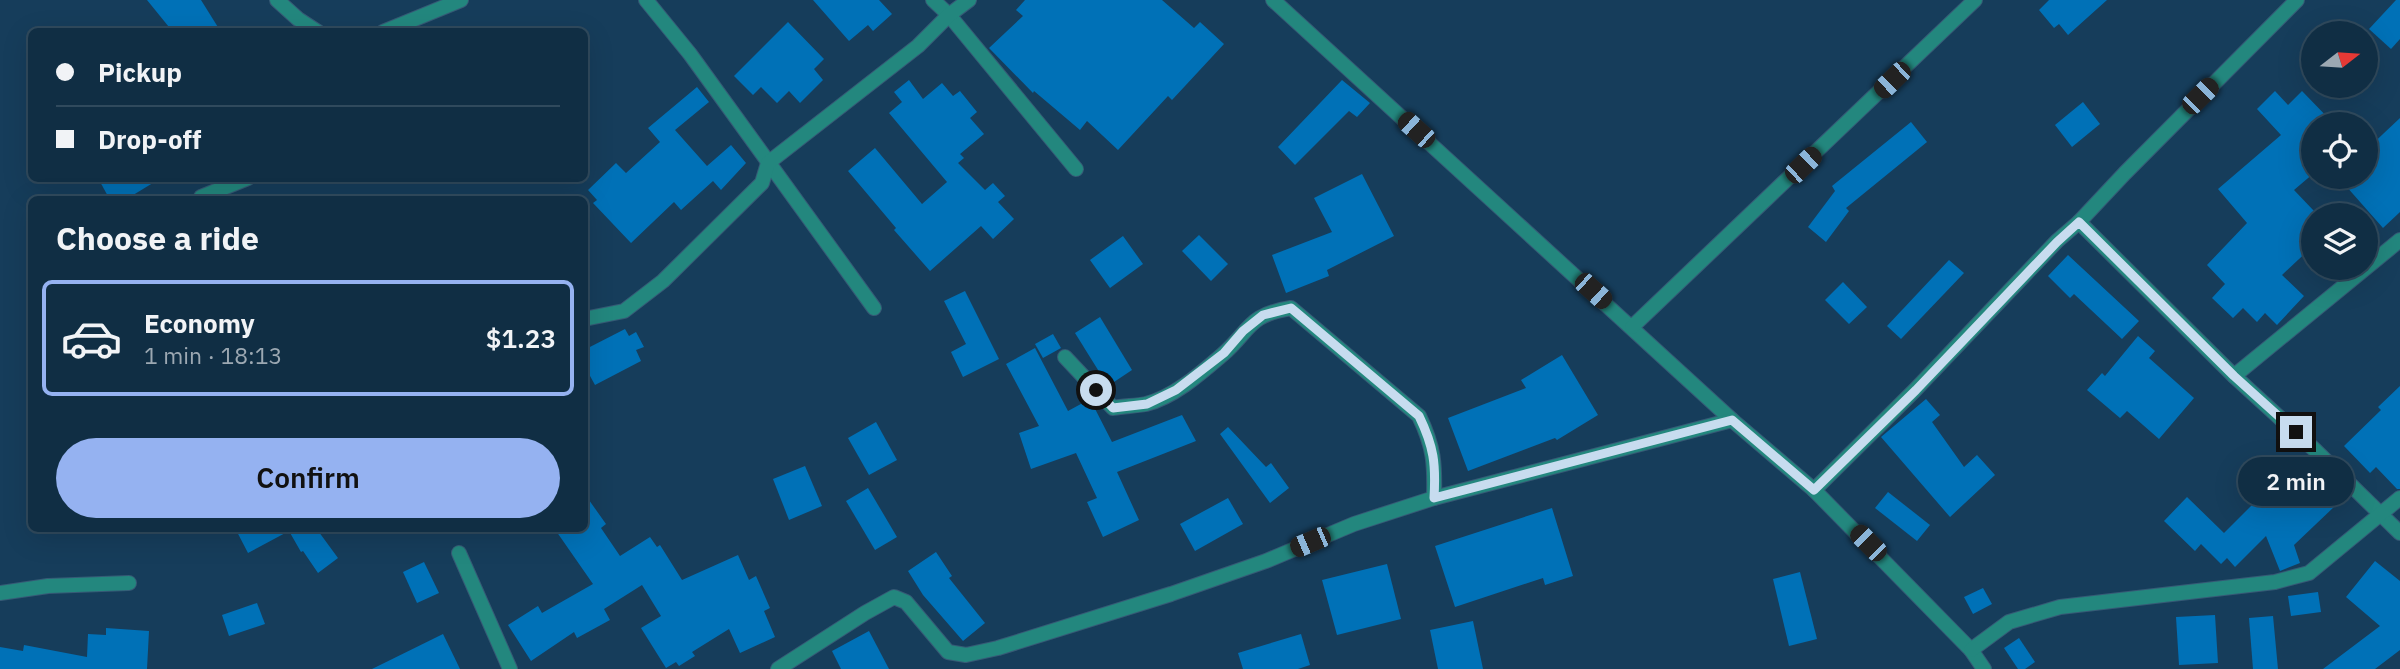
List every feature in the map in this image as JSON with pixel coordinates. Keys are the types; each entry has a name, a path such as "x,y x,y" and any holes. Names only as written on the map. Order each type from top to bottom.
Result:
{"street":[{"path":"277,0 312,28"},
{"path":"393,28 461,0"},
{"path":"646,0 690,54 874,308"},
{"path":"933,0 949,15 1076,169"},
{"path":"588,318 624,312 663,281 762,183 768,163 918,46 949,15 969,0"},
{"path":"1274,0 1732,420 1814,490 1971,650 1984,669"},
{"path":"1632,327 1975,0"},
{"path":"1814,490 1916,390 2295,0"},
{"path":"203,196 238,182"},
{"path":"2079,222 2234,376 2400,533"},
{"path":"2234,376 2400,240"},
{"path":"1066,357 1113,408 1147,404 1186,383 1224,353 1243,331 1263,315 1291,308 1419,416 1436,464 1434,498"},
{"path":"778,669 865,612 894,597 905,602 948,652 966,655 998,648 1171,594 1266,561 1354,524 1434,498 1732,420"},
{"path":"1971,650 2009,622 2060,607 2275,582 2309,573 2400,499"},
{"path":"458,553 510,669"},
{"path":"0,593 48,586 129,583"}],"building":[{"path":"147,0 201,0 218,28 170,28"},
{"path":"813,0 879,0 892,14 873,31 868,25 849,41"},
{"path":"1025,0 1162,0 1194,28 1200,22 1224,44 1172,100 1168,96 1118,150 1087,121 1080,130 1034,91 1033,93 989,48 1023,16 1016,10"},
{"path":"2049,0 2107,0 2068,35 2059,24 2054,28 2039,10"},
{"path":"2396,0 2400,0 2400,39 2391,49 2378,37 2376,21"},
{"path":"788,22 824,59 814,69 823,80 800,103 789,91 777,103 761,87 753,95 734,76"},
{"path":"909,80 923,99 942,83 953,96 960,91 977,112 970,118 984,134 960,154 964,158 958,163 985,190 993,183 1005,196 998,202 1014,219 993,239 981,226 930,271 848,171 875,148 922,204 947,182 889,113 902,102 894,92"},
{"path":"1342,80 1370,103 1357,117 1349,111 1295,165 1278,147"},
{"path":"697,87 709,102 675,130 707,166 731,145 746,163 721,190 713,181 681,210 674,202 631,243 593,203 597,200 588,190 616,163 626,173 660,142 648,128"},
{"path":"2275,91 2288,105 2301,92 2301,98 2309,98 2322,112 2301,112 2301,184 2294,190 2306,203 2301,203 2301,257 2282,275 2304,296 2277,325 2265,313 2257,322 2243,308 2233,318 2212,298 2225,284 2207,265 2247,223 2218,189 2281,135 2257,109"},
{"path":"2083,102 2100,124 2072,147 2055,125"},
{"path":"2400,118 2400,212 2383,228 2378,222 2378,203 2361,203 2349,189 2378,189 2378,139"},
{"path":"1911,122 1927,142 1846,208 1849,211 1826,242 1808,227 1835,191 1832,186"},
{"path":"1362,174 1394,236 1327,270 1329,276 1286,293 1272,255 1332,232 1314,198"},
{"path":"100,182 154,182 132,196 108,196"},
{"path":"1199,235 1228,264 1211,281 1182,251"},
{"path":"1123,236 1143,264 1110,288 1090,260"},
{"path":"2068,255 2139,321 2122,339 2074,294 2070,298 2048,276"},
{"path":"1949,260 1964,273 1901,339 1887,326"},
{"path":"1843,282 1867,307 1849,324 1825,300"},
{"path":"965,291 999,359 963,377 951,352 966,344 944,301"},
{"path":"1100,317 1132,370 1108,386 1075,333"},
{"path":"625,329 629,336 636,332 644,347 636,350 641,361 595,385 588,372 588,348"},
{"path":"1053,334 1061,348 1043,358 1035,344"},
{"path":"2138,336 2155,351 2149,358 2194,398 2159,439 2127,411 2120,418 2087,390 2102,373 2105,376"},
{"path":"1035,348 1068,411 1090,399 1112,442 1182,415 1196,441 1117,472 1139,520 1103,537 1087,502 1097,498 1076,453 1031,469 1019,433 1039,426 1006,364"},
{"path":"1562,355 1598,415 1557,440 1555,438 1468,471 1448,418 1526,388 1521,380"},
{"path":"2400,386 2400,489 2397,489 2376,467 2370,473 2344,446 2381,410 2378,407"},
{"path":"1926,399 1940,415 1932,422 1964,467 1977,455 1995,475 1950,517 1881,437"},
{"path":"876,422 897,460 869,475 848,438"},
{"path":"1228,427 1266,467 1271,463 1289,488 1270,503 1220,434"},
{"path":"2295,462 2335,506 2294,545 2300,563 2280,571 2266,536 2235,567 2227,558 2221,564 2201,544 2195,551 2164,521 2187,497 2224,533"},
{"path":"805,466 822,506 789,520 773,479"},
{"path":"868,488 897,537 875,550 846,501"},
{"path":"1888,492 1930,525 1917,541 1875,508"},
{"path":"1228,498 1243,524 1195,551 1180,524"},
{"path":"588,499 606,524 601,528 620,556 650,537 657,547 660,545 682,580 738,555 749,580 756,576 770,608 764,611 775,637 740,653 729,629 692,652 695,656 679,666 676,662 666,668 641,628 661,616 642,585 604,609 610,620 577,638 574,632 531,661 508,625 538,606 542,613 593,584 557,532 588,532"},
{"path":"1552,508 1573,576 1545,585 1543,578 1455,607 1435,546"},
{"path":"237,532 287,532 248,553"},
{"path":"290,532 319,532 338,558 318,573 303,551 301,552"},
{"path":"936,552 952,576 949,578 985,623 963,641 923,595 908,571"},
{"path":"2375,561 2400,581 2400,650 2375,669 2323,669 2380,626 2346,597"},
{"path":"424,562 439,593 417,603 403,572"},
{"path":"1387,564 1401,619 1337,635 1322,580"},
{"path":"1800,572 1817,639 1789,646 1773,579"},
{"path":"1983,588 1992,604 1973,614 1964,597"},
{"path":"2318,592 2321,612 2291,616 2288,596"},
{"path":"257,603 265,624 229,636 222,615"},
{"path":"2215,615 2218,663 2179,665 2176,617"},
{"path":"2273,616 2278,669 2253,669 2249,618"},
{"path":"1473,621 1483,669 1438,669 1430,630"},
{"path":"106,628 149,631 147,669 0,669 0,647 23,651 24,645 87,657 88,634 106,635"},
{"path":"869,631 889,669 841,669 832,651"},
{"path":"443,634 460,669 372,669"},
{"path":"1301,634 1310,665 1298,669 1243,669 1238,653"},
{"path":"2019,638 2035,662 2025,669 2018,669 2004,648"}],"route":[{"path":"1096,390 1113,408 1147,404 1176,390 1224,353 1243,331 1263,315 1291,308 1419,416 1436,464 1434,498 1732,420 1814,490 1916,390 2079,222 2234,376 2296,432"}]}
